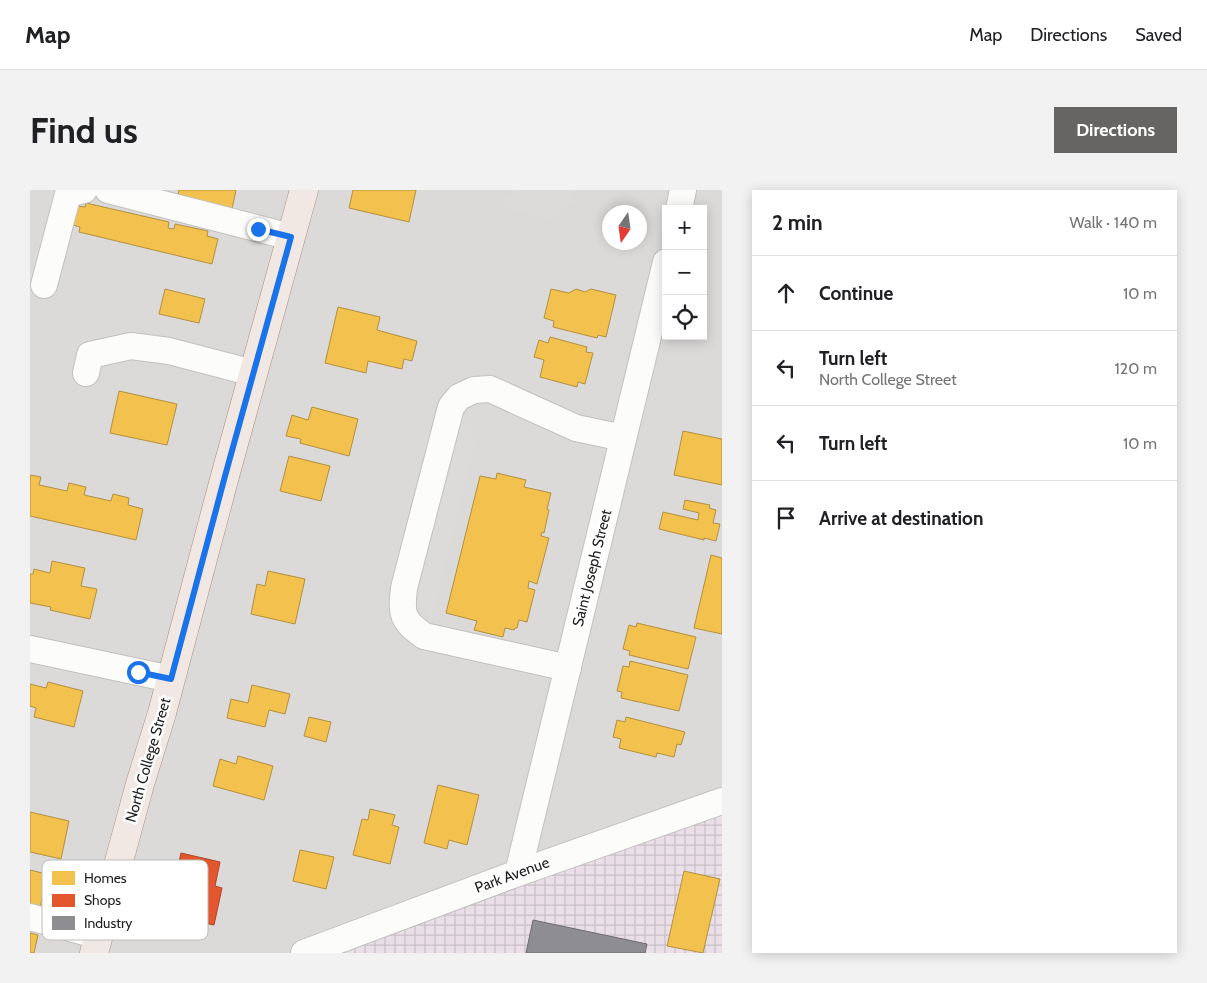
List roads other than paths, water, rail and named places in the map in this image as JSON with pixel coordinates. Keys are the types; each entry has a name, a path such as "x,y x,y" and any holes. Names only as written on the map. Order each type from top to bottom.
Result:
{"main road":[{"name":"North College Street","path":"120,860 304,190"}],"street":[{"path":"44,285 68,194 84,190"},
{"path":"108,190 291,237"},
{"path":"680,205 683,190"},
{"name":"Saint Joseph Street","path":"518,873 662,278"},
{"path":"86,372 90,354 131,346 169,351 253,373"},
{"path":"568,668 424,636 409,625 402,610 404,588 451,407 459,397 474,390 490,389 576,428 623,438"},
{"path":"30,650 171,679"},
{"name":"Park Avenue","path":"304,953 518,873 722,801"},
{"path":"30,917 42,922"}]}
